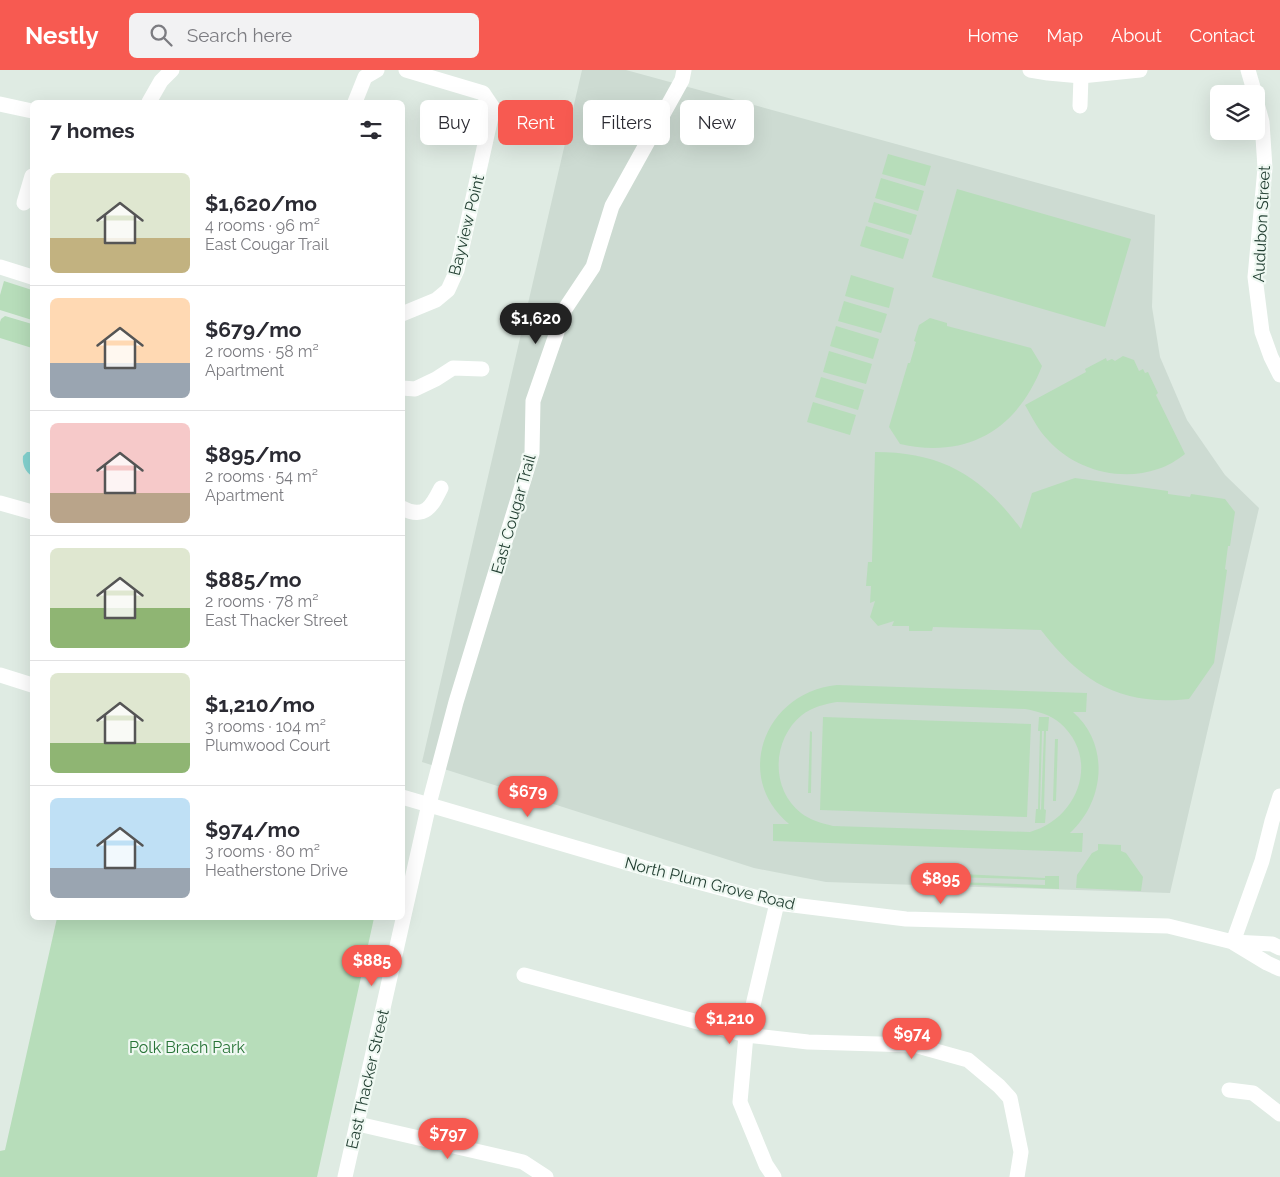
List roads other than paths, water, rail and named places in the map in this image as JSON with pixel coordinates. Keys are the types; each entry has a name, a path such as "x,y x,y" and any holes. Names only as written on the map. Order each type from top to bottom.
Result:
{"street":[{"path":"150,100 162,81 172,70"},
{"name":"Bayview Point","path":"405,313 436,300 448,290 457,270 493,108 483,93 406,70"},
{"name":"East Cougar Trail","path":"429,804 456,702 532,453 533,401 564,309 593,267 612,206 682,80 684,70"},
{"path":"1030,70 1081,76 1140,70"},
{"path":"1248,70 1252,85"},
{"path":"356,100 371,74"},
{"path":"1080,106 1081,76"},
{"path":"0,104 30,111"},
{"name":"Audubon Street","path":"1263,140 1265,168 1255,277 1262,332 1280,375"},
{"path":"24,203 30,183"},
{"path":"0,268 30,277"},
{"path":"405,388 414,389 436,379 453,368 482,369"},
{"path":"405,510 412,513 422,512 432,506 441,488"},
{"path":"0,503 30,511"},
{"path":"0,675 30,684"},
{"path":"1233,942 1262,861 1280,796"},
{"name":"North Plum Grove Road","path":"405,798 645,868 777,903 906,920 1168,926 1233,942 1272,944 1280,948"},
{"name":"East Thacker Street","path":"405,912 429,804"},
{"path":"774,1177 766,1165 740,1102 746,1035 777,903"},
{"name":"East Thacker Street","path":"345,1177 403,920"},
{"name":"North Plum Grove Road","path":"1233,942 1280,969"},
{"path":"524,975 746,1035 808,1042 914,1045 968,1060 999,1086 1010,1098 1021,1152 1017,1177"},
{"path":"1229,1090 1253,1093 1280,1114"},
{"path":"358,1124 523,1162 546,1177"}],"water":[{"path":"30,452 30,474 24,465 23,456"}],"park label":[{"name":"Polk Brach Park","path":"187,1047"}]}
